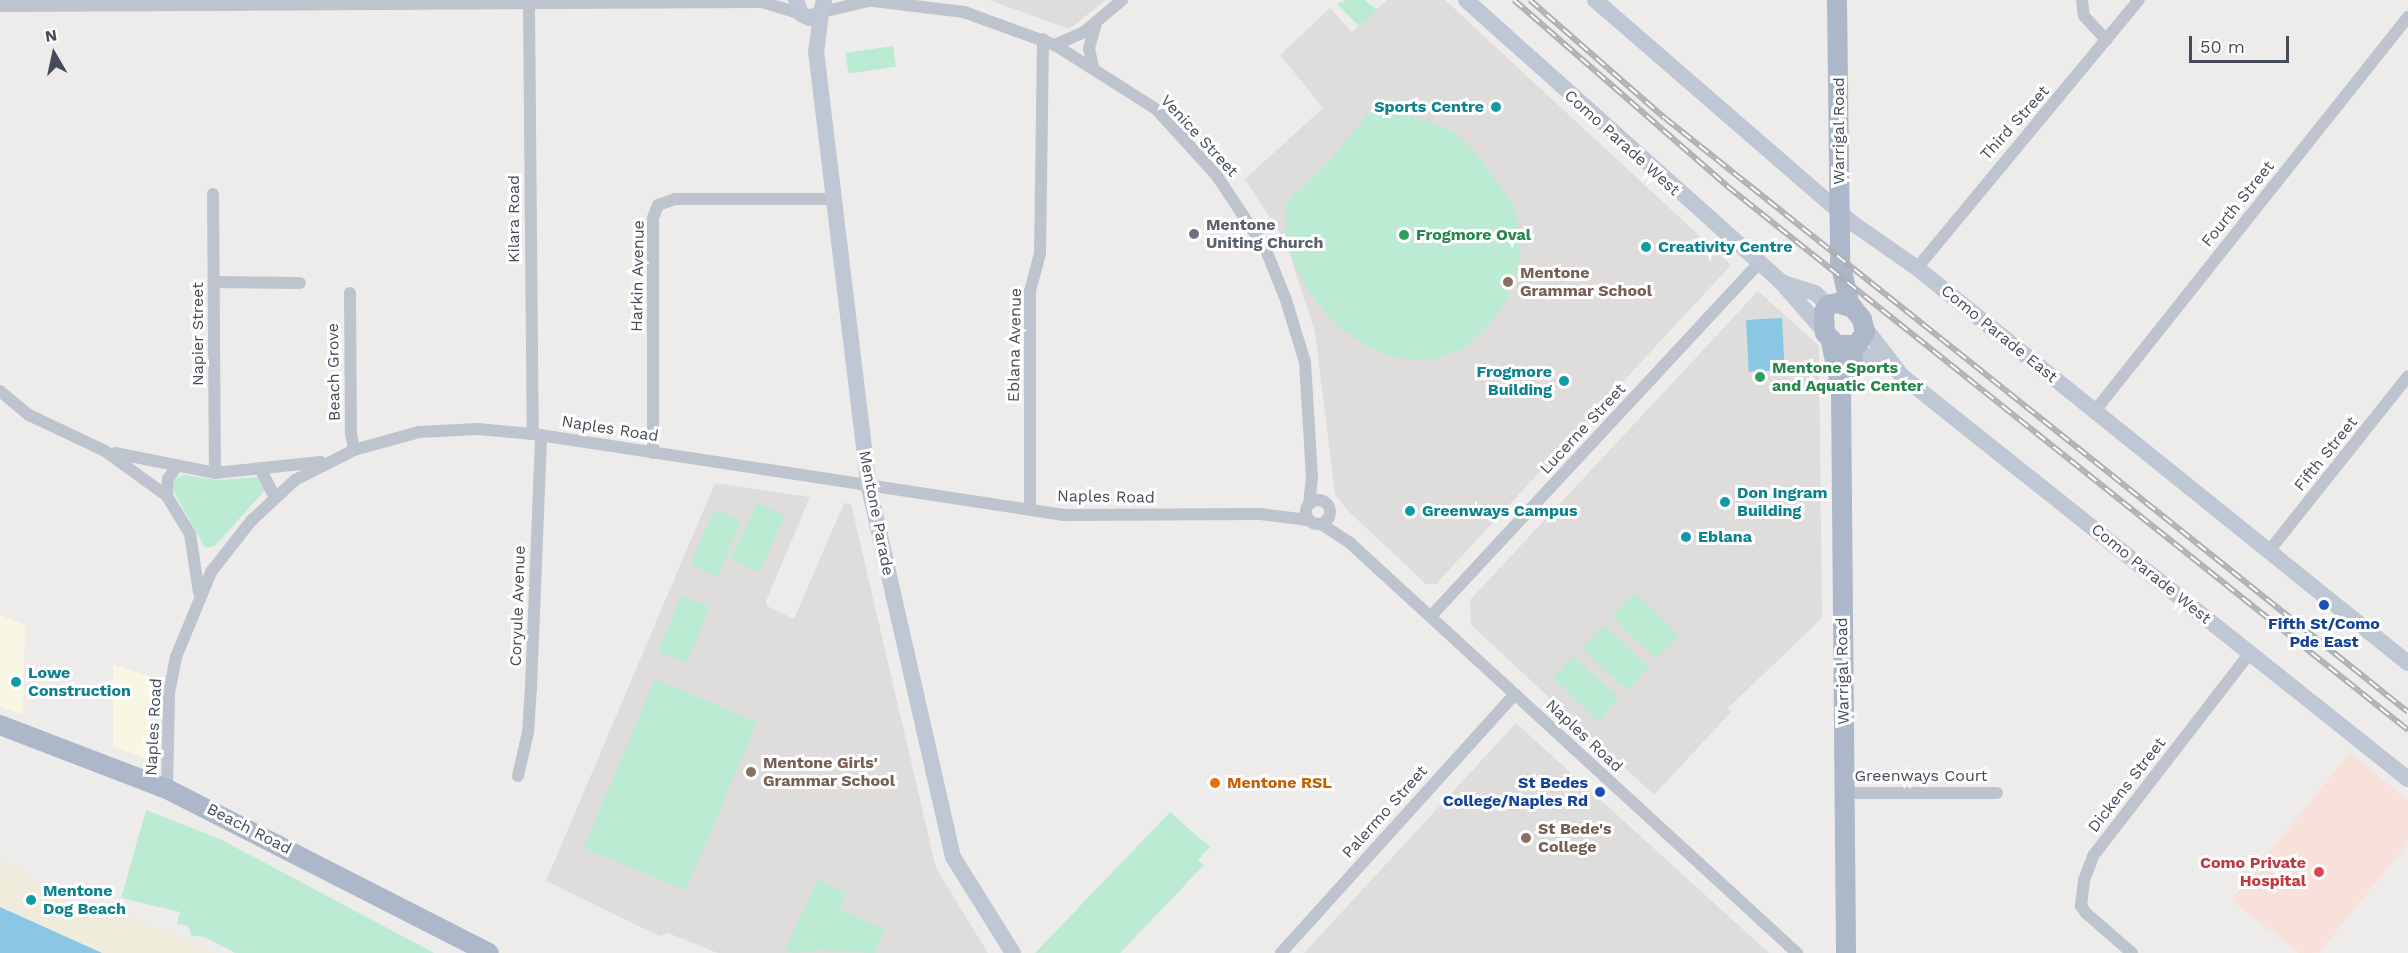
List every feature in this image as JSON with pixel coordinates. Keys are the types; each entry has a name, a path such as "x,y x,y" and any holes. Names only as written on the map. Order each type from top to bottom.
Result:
{"main road":[{"name":"Warrigal Road","path":"1838,0 1840,262 1832,283 1837,305 1823,316 1841,389 1846,953"},
{"path":"1837,305 1859,340"},
{"path":"1827,336 1859,340"},
{"name":"Warrigal Road","path":"1841,389 1852,365 1859,340"},
{"name":"Beach Road","path":"0,725 167,789 489,953"}],"street":[{"name":"Venice Street","path":"822,8 867,0 964,12 1055,45 1156,109 1217,176 1266,250 1286,300 1305,362 1312,476 1308,510"},
{"path":"1055,45 1097,23 1122,0"},
{"name":"Como Parade West","path":"1466,0 1781,282 1827,336"},
{"name":"Como Parade East","path":"1595,0 1839,210 1917,268 2408,663"},
{"path":"2082,0 2084,16 2106,40"},
{"name":"Third Street","path":"1917,268 2139,0"},
{"path":"0,6 324,2 529,5 766,1 800,10 813,18 822,8"},
{"name":"Kilara Road","path":"529,5 537,435"},
{"name":"Mentone Parade","path":"816,51 822,8"},
{"name":"Mentone Parade","path":"800,10 816,51 868,483 953,857 1013,953"},
{"name":"Fourth Street","path":"2094,412 2408,17"},
{"path":"1093,67 1089,48 1097,23"},
{"name":"Eblana Avenue","path":"1030,509 1030,291 1040,254 1043,39"},
{"name":"Napier Street","path":"213,194 215,473"},
{"name":"Harkin Avenue","path":"653,453 653,218 658,205 675,199 834,199"},
{"name":"Lucerne Street","path":"1431,616 1759,263"},
{"path":"214,282 300,283"},
{"name":"Como Parade West","path":"1781,282 1815,293 1837,305"},
{"name":"Beach Grove","path":"350,293 354,450"},
{"name":"Como Parade West","path":"1859,340 2408,780"},
{"name":"Fifth Street","path":"2269,551 2408,376"},
{"path":"0,391 29,415 105,451 167,496 190,534 199,593"},
{"name":"Naples Road","path":"167,789 169,693 176,657 199,593 225,552 276,497 325,462 354,450 419,432 451,429 537,435 868,483 1064,515 1275,514 1308,510 1321,524 1350,543 1431,616 1797,953"},
{"name":"Coryule Avenue","path":"518,776 528,732 531,688 537,435"},
{"path":"105,451 215,473 325,462"},
{"path":"167,496 168,479 176,467"},
{"path":"261,470 276,497"},
{"name":"Venice Street","path":"1312,476 1330,512"},
{"path":"1308,510 1322,500"},
{"path":"1321,524 1330,512"},
{"name":"Naples Road","path":"1330,512 1350,543"},
{"name":"Dickens Street","path":"2132,953 2081,906 2084,880 2093,856 2250,653"},
{"name":"Palermo Street","path":"1281,953 1515,694"},
{"name":"Greenways Court","path":"1845,793 1997,793"}],"shaded area":[{"path":"989,0 1106,0 1069,29"},
{"name":"Mentone Grammar School","path":"1387,0 1445,0 1731,265 1436,584 1426,584 1346,509 1335,494 1315,332 1286,243 1245,179 1323,108 1280,55 1330,8 1352,32"},
{"path":"1758,291 1819,346 1822,618 1728,708 1731,712 1654,795 1471,625 1470,600"},
{"name":"Mentone Girls' Grammar School","path":"715,483 810,497 766,601 767,606 794,619 844,503 851,504 936,868 988,953 718,953 668,933 659,936 546,881"},
{"path":"0,615 25,625 23,715 0,707"},
{"path":"113,664 152,677 147,759 113,747"},
{"name":"St Bede's College","path":"1516,723 1769,953 1304,953"},
{"name":"Como Private Hospital","path":"2350,752 2408,801 2408,843 2319,953 2299,953 2231,900"}],"green space":[{"path":"1347,0 1365,0 1377,10 1359,26 1337,4"},
{"path":"893,46 896,67 848,73 845,53"},
{"name":"Frogmore Oval","path":"1394,111 1448,128 1475,152 1514,206 1521,240 1518,270 1506,301 1485,330 1463,349 1433,360 1396,358 1367,346 1336,325 1307,289 1293,260 1286,230 1286,203 1329,161 1367,114"},
{"path":"184,475 218,480 258,477 265,490 215,546 205,548 173,490 175,479"},
{"path":"757,503 785,516 759,572 731,559"},
{"path":"714,509 742,521 718,577 690,565"},
{"path":"1635,593 1679,635 1656,659 1612,617"},
{"path":"681,595 710,607 687,663 658,652"},
{"path":"1604,625 1649,667 1628,691 1582,648"},
{"path":"1574,656 1619,698 1598,721 1553,679"},
{"path":"655,679 757,722 686,891 583,847"},
{"path":"146,810 220,839 434,953 235,953 205,937 192,936 188,926 177,924 180,912 121,898"},
{"path":"1170,812 1210,847 1198,860 1204,865 1120,953 1035,953"},
{"path":"818,879 846,893 839,909 885,930 874,953 822,950 793,953 785,949"}],"sand":[{"name":"Mentone Dog Beach","path":"0,860 24,871 47,893 91,912 112,909 216,953 102,953 0,907"}],"water":[{"path":"1782,318 1785,370 1749,372 1746,320"},
{"path":"0,907 102,953 0,953"}],"railway":[{"path":"1514,0 1727,186 2408,730"},
{"path":"1530,0 1665,118 2408,712"}],"place":[{"name":"Sports Centre","path":"1496,107"},
{"name":"Mentone Uniting Church","path":"1194,234"},
{"name":"Frogmore Oval","path":"1404,235"},
{"name":"Creativity Centre","path":"1646,247"},
{"name":"Mentone Grammar School","path":"1508,282"},
{"name":"Mentone Sports and Aquatic Center","path":"1760,377"},
{"name":"Frogmore Building","path":"1564,381"},
{"name":"Don Ingram Building","path":"1725,502"},
{"name":"Greenways Campus","path":"1410,511"},
{"name":"Eblana","path":"1686,537"},
{"name":"Fifth St/Como Pde East","path":"2324,605"},
{"name":"Lowe Construction","path":"16,682"},
{"name":"Mentone Girls' Grammar School","path":"751,772"},
{"name":"Mentone RSL","path":"1215,783"},
{"name":"St Bedes College/Naples Rd","path":"1600,792"},
{"name":"St Bede's College","path":"1526,838"},
{"name":"Como Private Hospital","path":"2319,872"},
{"name":"Mentone Dog Beach","path":"31,900"}]}
